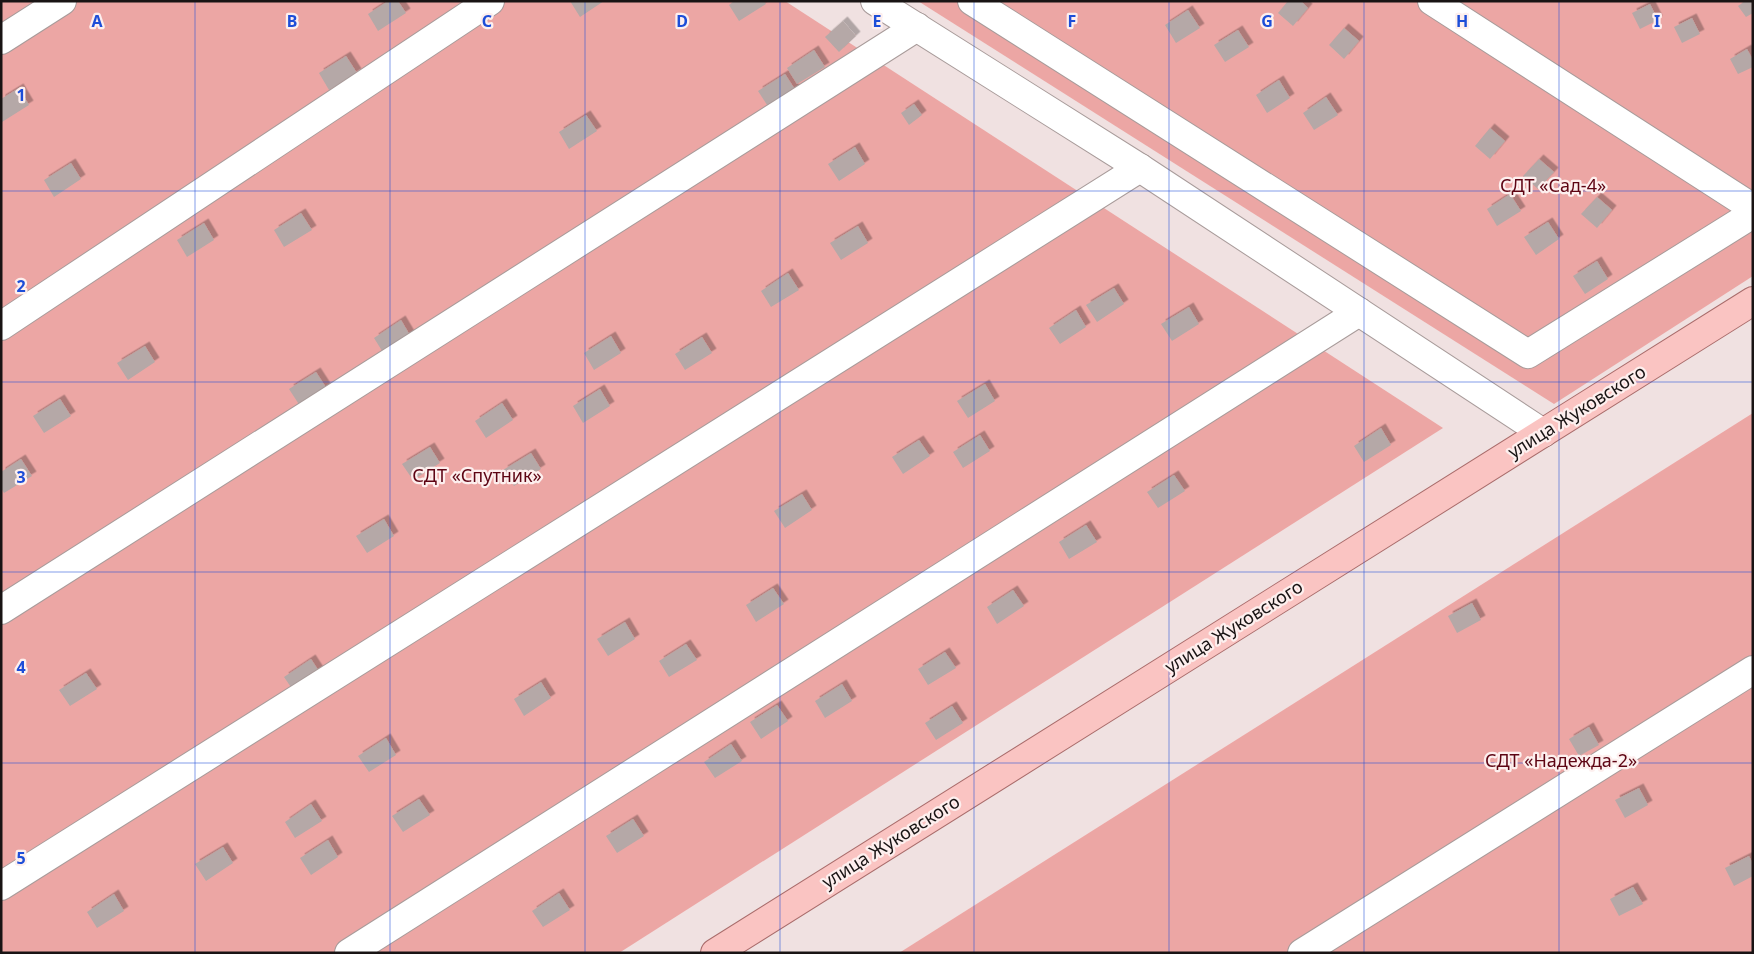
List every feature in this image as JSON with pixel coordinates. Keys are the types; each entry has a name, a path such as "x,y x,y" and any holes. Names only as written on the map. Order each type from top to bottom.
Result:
{"main road":[{"name":"улица Жуковского","path":"715,953 1753,301"}],"lane":[{"path":"1,40 62,1"},
{"path":"1,326 490,1"},
{"path":"875,1 1140,168 1543,433"},
{"path":"972,1 1528,354 1753,214"},
{"path":"1432,1 1753,208"},
{"path":"1,610 916,27"},
{"path":"1,886 1140,168"},
{"path":"349,953 1359,312"},
{"path":"1302,953 1753,670"}],"green space":[{"name":"СДТ «Спутник»","path":"1,1 785,1 1443,428 619,953 1,953"},
{"name":"СДТ «Сад-4»","path":"918,1 1753,1 1753,276 1554,404"},
{"name":"СДТ «Надежда-2»","path":"1753,413 1753,953 899,953"}],"building":[{"path":"388,1 398,1 406,13 378,31 368,14"},
{"path":"570,1 604,1 580,17"},
{"path":"734,1 764,1 766,4 739,21 729,5"},
{"path":"1288,1 1301,1 1308,8 1293,26 1278,13"},
{"path":"1745,1 1753,1 1753,13 1746,17 1738,6"},
{"path":"1650,4 1658,20 1640,29 1632,13"},
{"path":"1188,10 1200,28 1176,43 1165,25"},
{"path":"1692,18 1700,34 1682,43 1674,27"},
{"path":"843,21 856,36 839,52 825,37"},
{"path":"1344,28 1359,41 1344,59 1329,45"},
{"path":"1238,30 1249,47 1225,62 1214,45"},
{"path":"1747,49 1753,60 1753,67 1738,74 1730,59"},
{"path":"814,50 825,67 797,84 787,68"},
{"path":"346,56 357,73 329,90 319,73"},
{"path":"785,74 796,91 769,108 758,91"},
{"path":"1279,80 1290,98 1267,113 1256,95"},
{"path":"19,88 29,105 2,122 1,99"},
{"path":"1326,97 1338,115 1314,130 1303,113"},
{"path":"914,104 922,115 909,125 901,113"},
{"path":"586,115 597,131 569,149 559,132"},
{"path":"1490,128 1505,141 1490,159 1475,146"},
{"path":"855,147 865,164 839,181 828,164"},
{"path":"1539,159 1554,172 1538,189 1523,176"},
{"path":"71,163 81,179 54,197 44,180"},
{"path":"1510,194 1521,211 1497,226 1487,209"},
{"path":"1597,197 1612,210 1597,228 1581,214"},
{"path":"301,213 312,230 284,247 274,230"},
{"path":"1548,222 1559,239 1536,255 1524,237"},
{"path":"204,223 214,240 187,257 177,240"},
{"path":"858,226 868,243 841,260 830,243"},
{"path":"1597,261 1608,279 1585,294 1573,276"},
{"path":"788,273 799,290 771,307 761,291"},
{"path":"1114,288 1124,304 1097,322 1086,305"},
{"path":"1189,307 1199,324 1172,341 1161,324"},
{"path":"1076,310 1086,327 1060,344 1049,328"},
{"path":"401,320 411,337 384,354 374,338"},
{"path":"611,336 621,353 594,370 584,353"},
{"path":"702,337 712,353 685,370 675,354"},
{"path":"145,346 155,362 128,380 117,363"},
{"path":"316,372 327,389 300,406 289,389"},
{"path":"985,384 995,401 968,418 957,401"},
{"path":"600,389 610,406 583,423 573,406"},
{"path":"60,399 71,416 44,433 33,416"},
{"path":"502,403 513,420 486,438 475,421"},
{"path":"1381,428 1391,445 1364,462 1354,446"},
{"path":"980,435 990,451 963,468 953,452"},
{"path":"919,440 930,456 903,474 892,457"},
{"path":"430,447 440,463 413,480 402,464"},
{"path":"531,453 541,469 514,486 503,470"},
{"path":"21,459 32,476 4,493 1,488 1,472"},
{"path":"1174,475 1185,491 1158,508 1147,492"},
{"path":"802,494 812,510 785,528 774,511"},
{"path":"384,519 394,536 367,553 356,536"},
{"path":"1086,525 1097,542 1069,559 1059,542"},
{"path":"773,588 784,604 756,622 746,605"},
{"path":"1013,590 1024,606 997,624 987,607"},
{"path":"1472,603 1481,620 1457,633 1448,616"},
{"path":"625,622 635,639 608,656 597,639"},
{"path":"686,644 697,660 669,677 659,661"},
{"path":"945,652 956,668 928,685 918,669"},
{"path":"311,659 322,676 295,693 284,677"},
{"path":"86,673 97,689 70,706 59,690"},
{"path":"541,682 551,698 524,716 514,699"},
{"path":"842,684 852,701 825,718 815,701"},
{"path":"777,705 788,721 761,739 750,722"},
{"path":"952,706 963,723 936,740 925,723"},
{"path":"1589,727 1599,745 1579,756 1569,739"},
{"path":"386,738 396,755 369,772 358,756"},
{"path":"731,744 742,761 715,778 704,762"},
{"path":"1639,788 1648,805 1625,818 1615,800"},
{"path":"419,799 430,815 403,832 392,816"},
{"path":"311,804 322,821 295,838 285,822"},
{"path":"633,819 644,836 617,853 606,836"},
{"path":"328,840 338,857 311,875 300,858"},
{"path":"223,847 233,863 206,881 195,864"},
{"path":"1749,856 1753,864 1753,876 1734,886 1725,868"},
{"path":"1633,887 1643,904 1619,916 1610,899"},
{"path":"559,893 570,910 543,927 532,911"},
{"path":"114,894 124,911 97,928 87,912"}]}
